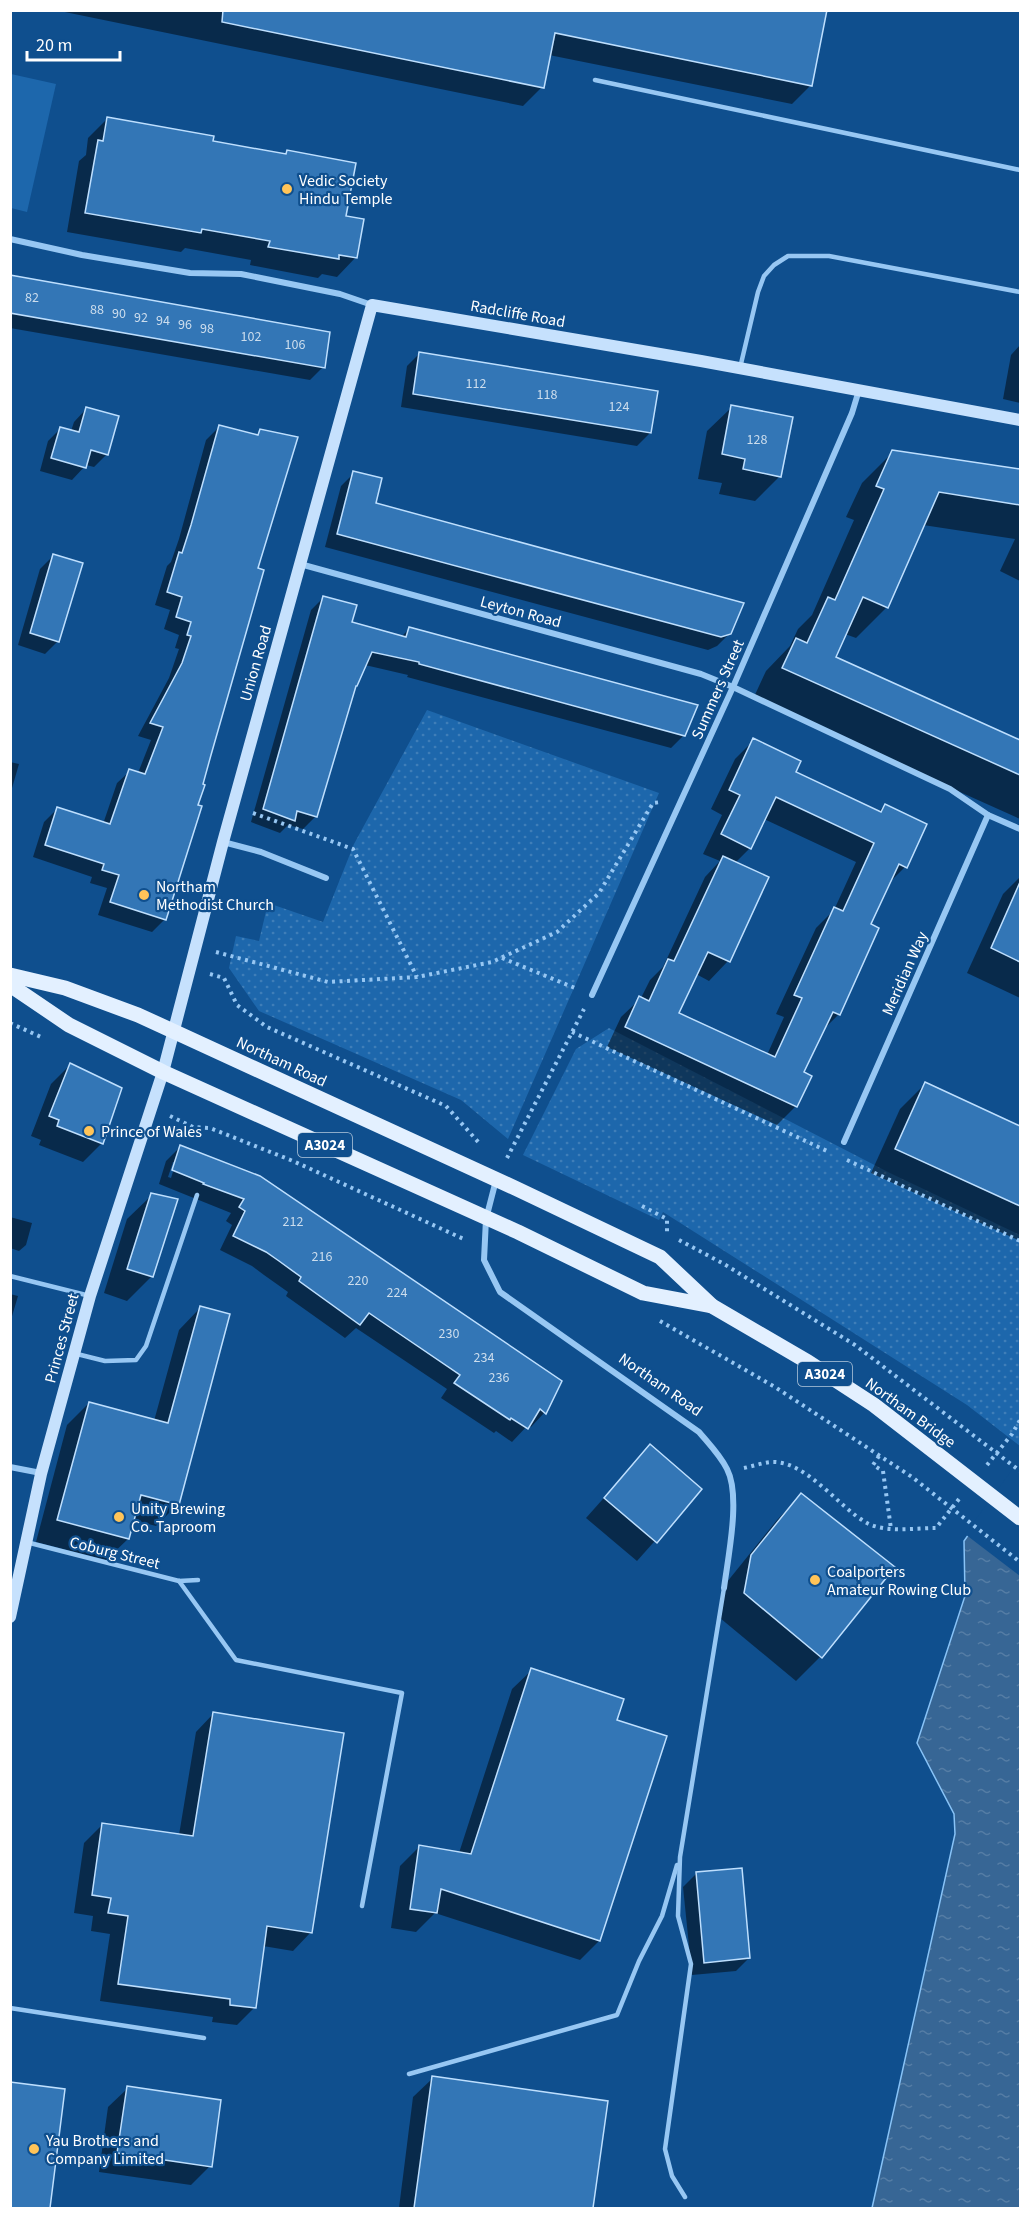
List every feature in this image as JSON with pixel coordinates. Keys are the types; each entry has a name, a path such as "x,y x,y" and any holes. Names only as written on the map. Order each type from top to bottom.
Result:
{"main road":[{"name":"Northam Road","path":"10,975 85,994 174,1032 496,1179"},
{"name":"A3024","path":"10,985 69,1025 164,1072 486,1219"},
{"name":"Northam Bridge","path":"496,1179 660,1257 712,1306 808,1362 874,1405 1020,1518"},
{"name":"Northam Bridge","path":"486,1219 643,1293 712,1306"}],"street":[{"name":"Radcliffe Road","path":"10,239 82,255 190,273 241,274 340,294 372,305 740,368 1020,420"},
{"name":"Union Road","path":"174,1032 223,842 372,305"},
{"name":"Summers Street","path":"592,995 733,687 852,413 859,390"},
{"name":"Leyton Road","path":"300,564 701,674 733,687"},
{"path":"733,687 950,789 988,815 1020,829"},
{"name":"Meridian Way","path":"844,1142 988,815"},
{"path":"223,842 261,852 326,878"},
{"name":"Princes Street","path":"10,1617 41,1474 74,1353 90,1296 164,1072 174,1032"},
{"name":"Northam Road","path":"496,1179 486,1219 484,1260 500,1292 699,1432 719,1455 729,1471 734,1510 724,1588"},
{"path":"10,1467 41,1474"}],"lane":[{"path":"595,80 1020,170"},
{"path":"740,368 764,276 774,265 788,256 829,256 1020,292"},
{"path":"74,1353 105,1361 136,1360 146,1346 197,1195"},
{"path":"10,1276 90,1296"},
{"name":"Coburg Street","path":"26,1542 179,1581 198,1580"},
{"path":"179,1581 236,1660 402,1693 362,1906"},
{"path":"685,2197 672,2176 665,2149 691,1964 678,1916 680,1857 724,1588"},
{"path":"409,2074 617,2015 639,1961 662,1916 680,1857"},
{"path":"10,2008 204,2038"}],"path":[{"path":"195,946 328,982 417,977 492,962 557,932 599,893 653,803 683,799"},
{"path":"501,958 592,995 507,1158"},
{"path":"572,1032 1020,1241"},
{"path":"193,1127 210,1128 293,1161 466,1240"},
{"path":"642,1206 667,1220 668,1234"},
{"path":"650,1316 775,1387 912,1477 1020,1562"},
{"path":"1012,1434 1020,1420"},
{"name":"Northam Bridge","path":"955,1421 1020,1471"},
{"path":"879,1456 873,1464 883,1471 891,1529"},
{"path":"729,1471 771,1462 786,1463 800,1469 868,1524 891,1529 936,1528"}],"shaded area":[{"path":"11,74 56,84 27,212 11,208"},
{"path":"427,710 659,793 508,1139 461,1100 259,1011 229,968 236,936 259,941 268,903 323,922 354,844"},
{"path":"609,1028 890,1173 1020,1235 1020,1446 967,1405 663,1212 659,1220 523,1155 576,1049"}],"water":[{"path":"1020,1462 1020,2208 872,2208 955,1834 954,1814 917,1743 965,1596 964,1541"}],"pier":[{"path":"1020,1459 1020,1576 965,1534"}],"building":[{"path":"223,10 827,10 812,86 555,33 544,88 222,22"},
{"path":"107,117 214,136 213,141 286,154 287,150 356,163 346,216 364,219 357,258 339,255 339,259 268,247 270,241 202,229 201,233 85,213 98,140 103,141"},
{"path":"10,275 330,332 325,368 10,313"},
{"path":"419,352 658,391 651,433 413,394"},
{"path":"731,405 793,417 781,477 743,469 745,459 722,454"},
{"path":"86,407 119,416 108,455 91,450 86,468 51,458 60,427 79,432"},
{"path":"219,425 258,435 260,429 298,437 258,568 264,570 203,784 205,785 198,805 202,806 166,920 110,902 119,875 102,870 104,864 45,845 57,807 110,824 129,769 145,774 163,727 150,723 182,663 191,636 187,635 191,622 176,617 182,597 167,592 179,552 182,553 191,525"},
{"path":"892,450 1020,469 1020,505 939,492 888,608 863,597 836,657 1020,740 1020,775 782,668 796,638 807,643 828,597 835,600 884,489 876,486"},
{"path":"353,471 382,478 376,503 744,603 731,634 721,637 337,534"},
{"path":"53,554 83,563 59,642 30,633"},
{"path":"323,596 357,605 352,622 406,637 409,627 698,705 685,736 419,664 419,662 372,652 356,686 317,817 297,811 295,821 263,809"},
{"path":"753,738 801,761 796,772 881,812 885,804 927,824 907,868 899,864 871,924 879,928 840,1015 833,1012 804,1072 812,1076 797,1107 625,1027 639,996 649,1001 668,959 674,961 723,856 769,877 730,962 708,952 679,1013 775,1057 802,998 794,995 834,907 843,911 874,843 776,797 751,849 721,834 740,795 729,790"},
{"path":"1020,882 1020,962 991,948"},
{"name":"Prince of Wales","path":"70,1063 122,1088 103,1144 57,1126 59,1120 49,1116"},
{"path":"925,1082 1020,1126 1020,1206 895,1149"},
{"path":"180,1145 260,1176 562,1381 546,1414 540,1409 528,1429 511,1418 510,1420 454,1383 460,1375 369,1313 360,1325 299,1281 301,1277 279,1261 233,1236 245,1211 239,1207 244,1199 172,1170"},
{"path":"151,1193 178,1199 153,1277 127,1269"},
{"path":"200,1306 230,1314 179,1505 141,1495 129,1539 57,1520 89,1402 168,1423"},
{"path":"650,1444 702,1489 657,1543 604,1498"},
{"name":"Coalporters Amateur Rowing Club","path":"801,1493 895,1567 822,1658 744,1593 751,1555"},
{"path":"531,1668 624,1699 617,1720 667,1736 600,1941 441,1889 437,1913 410,1909 419,1845 471,1854"},
{"path":"213,1712 344,1733 312,1933 267,1926 256,2008 230,2005 230,1999 118,1984 128,1916 108,1913 111,1898 92,1895 102,1823 193,1836"},
{"path":"742,1868 750,1958 704,1963 696,1872"},
{"path":"432,2076 608,2101 593,2208 414,2208"},
{"name":"Yau Brothers and Company Limited","path":"10,2082 65,2089 50,2208 10,2208"},
{"path":"127,2086 221,2100 212,2167 117,2153"}],"place":[{"name":"Vedic Society Hindu Temple","path":"287,189"},
{"name":"Northam Methodist Church","path":"144,895"},
{"name":"Prince of Wales","path":"89,1131"},
{"name":"Unity Brewing Co. Taproom","path":"119,1517"},
{"name":"Coalporters Amateur Rowing Club","path":"815,1580"},
{"name":"Yau Brothers and Company Limited","path":"34,2149"}]}
